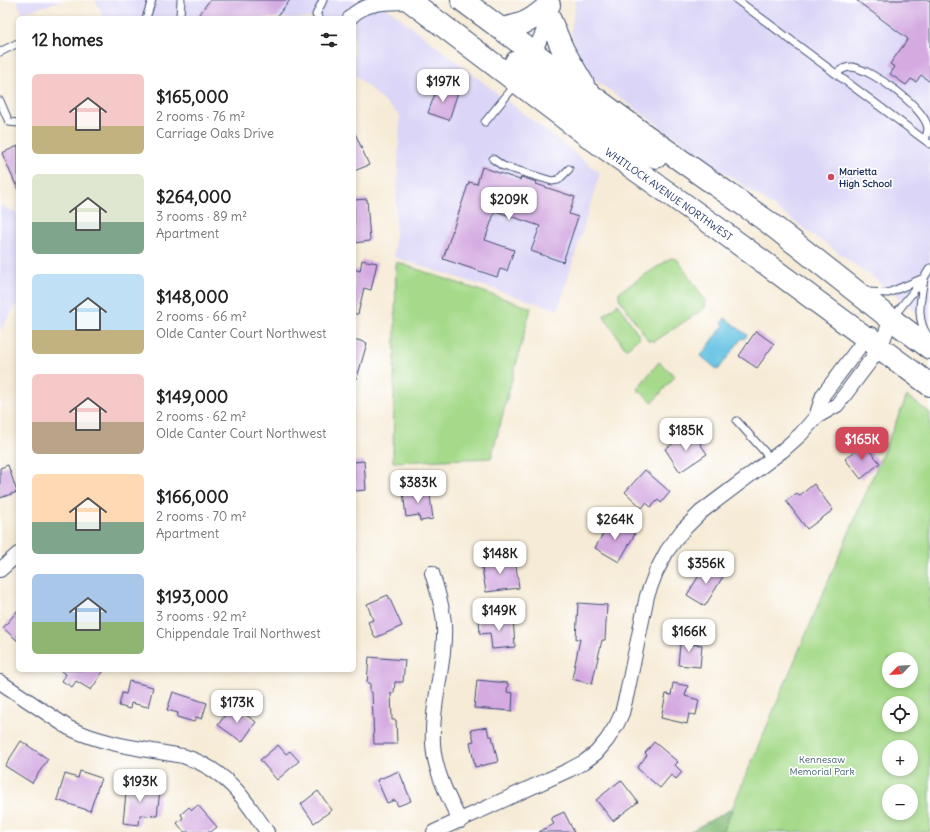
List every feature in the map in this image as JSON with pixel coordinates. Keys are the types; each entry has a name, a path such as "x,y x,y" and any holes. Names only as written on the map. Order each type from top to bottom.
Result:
{"highway":[{"name":"WHITLOCK AVENUE NORTHWEST","path":"462,0 501,29 526,68 588,136 716,227 930,385"},
{"path":"418,1 526,68 612,132 631,144 669,163 702,175"},
{"path":"501,29 518,26 527,22 549,6 558,39 570,63 592,96"},
{"name":"WHITLOCK AVENUE NORTHWEST","path":"526,68 592,96 768,222 852,289 930,348"}],"street":[{"path":"353,10 389,2 418,1"},
{"path":"526,68 543,32 549,6"},
{"path":"434,832 579,765 596,752 607,740 622,713 647,596 656,572 667,551 682,531 701,512 771,459 801,434 816,417 823,394 873,343 891,319"},
{"path":"0,570 16,556"},
{"path":"432,573 444,622 444,638 433,727 433,744 440,775 460,821"},
{"path":"0,682 63,724 81,733 106,741 183,756 209,767 238,791 267,832"}],"lane":[{"path":"147,16 152,0"},
{"path":"180,16 181,0"},
{"path":"316,16 323,0"},
{"path":"737,0 927,142"},
{"path":"0,52 16,44"},
{"path":"836,74 844,68 854,67 878,77 892,86 911,103 924,120 928,129 927,142"},
{"path":"485,122 526,68"},
{"path":"0,101 9,122 16,123"},
{"path":"493,159 503,166 552,181 558,180 569,169"},
{"path":"891,319 924,278 930,268"},
{"path":"852,289 872,294 888,293 924,278"},
{"path":"924,278 920,306 920,321 924,331 930,338"},
{"path":"737,421 771,459"}],"shaded area":[{"path":"17,0 63,0 22,13"},
{"path":"95,0 377,0 600,173 558,310 394,257 400,116 356,76 356,16 103,16"},
{"name":"Marietta High School","path":"576,0 930,0 930,323 875,279 588,75 578,61 571,33"},
{"path":"0,205 16,213 16,305 0,331"}],"green space":[{"path":"671,258 677,259 706,301 705,308 655,341 648,340 619,298 619,292"},
{"path":"396,262 531,308 491,458 393,462"},
{"path":"618,304 640,337 627,348 624,347 604,316"},
{"path":"659,362 675,376 653,402 637,389"},
{"name":"Kennesaw Memorial Park","path":"907,396 930,413 930,832 722,832"},
{"path":"733,808 722,832 689,832"}],"water":[{"path":"725,318 747,335 744,339 742,338 718,370 701,356 724,325 722,323"}],"building":[{"path":"210,0 290,0 278,16 198,16"},
{"path":"856,0 930,0 930,82 921,75 916,82 911,79 906,85 890,74 895,67 890,64 908,39"},
{"path":"438,85 458,92 449,120 428,113"},
{"path":"356,136 369,165 356,170"},
{"path":"16,147 16,185 2,153"},
{"path":"482,167 520,180 521,177 537,182 536,184 575,197 569,214 578,217 563,262 531,251 540,226 495,211 485,240 514,250 507,271 500,269 497,277 443,259 469,182 477,184"},
{"path":"367,199 370,241 356,243 356,200"},
{"path":"362,260 377,263 371,290 364,288 358,314 356,314 356,270 360,271"},
{"path":"756,331 774,344 757,368 739,356"},
{"path":"356,340 367,343 356,378"},
{"path":"692,431 707,454 680,472 665,449"},
{"path":"864,444 880,463 861,479 845,459"},
{"path":"364,461 366,490 356,491 356,462"},
{"path":"8,465 16,492 0,498 0,468"},
{"path":"645,470 670,492 661,503 658,500 651,507 646,503 642,508 625,492"},
{"path":"814,484 833,510 807,529 786,501 797,493 799,496"},
{"path":"429,488 433,519 420,521 419,515 406,517 403,491"},
{"path":"611,520 635,534 619,562 595,548"},
{"path":"515,558 519,588 486,592 481,562"},
{"path":"706,564 724,575 705,606 687,595"},
{"path":"388,595 402,626 375,638 368,622 373,620 367,604"},
{"path":"578,603 607,605 605,640 602,640 592,684 572,679 580,639 576,639"},
{"path":"16,612 16,639 3,628"},
{"path":"513,617 515,647 492,649 490,633 480,634 479,620"},
{"path":"681,635 691,636 690,644 702,645 700,667 678,665"},
{"path":"369,657 405,660 403,682 395,682 394,693 391,693 392,720 396,720 397,744 374,744 372,692 370,692 370,683 367,683"},
{"path":"63,672 103,672 91,690 76,681 72,687 62,681 66,674"},
{"path":"477,680 508,683 507,692 513,693 512,711 474,708"},
{"path":"129,681 153,687 148,707 131,703 130,709 119,706 122,693 126,694"},
{"path":"673,683 688,686 685,696 699,700 696,715 689,714 687,724 661,718 666,694 671,695"},
{"path":"173,692 207,703 202,719 196,717 194,722 177,717 178,713 167,710"},
{"path":"232,705 256,722 242,742 218,725"},
{"path":"487,727 489,736 492,736 498,762 475,767 470,742 474,741 471,730"},
{"path":"21,741 48,759 32,783 5,766"},
{"path":"654,742 678,762 675,765 682,772 676,779 671,775 660,788 637,768 647,755 645,753"},
{"path":"278,745 286,754 290,751 299,761 277,780 260,760"},
{"path":"80,771 101,778 90,811 57,800 65,774 78,778"},
{"path":"399,771 411,801 398,806 395,800 387,803 377,780"},
{"path":"621,780 638,802 613,821 596,800"},
{"path":"127,783 142,785 142,788 160,790 157,816 140,815 139,825 123,823"},
{"path":"318,791 332,810 314,823 301,804"},
{"path":"198,805 217,827 211,832 184,832 177,823 183,818 181,814 189,807 192,810"},
{"path":"564,812 574,832 539,832 554,824 551,818"}],"place":[{"name":"Marietta High School","path":"831,177"}]}
